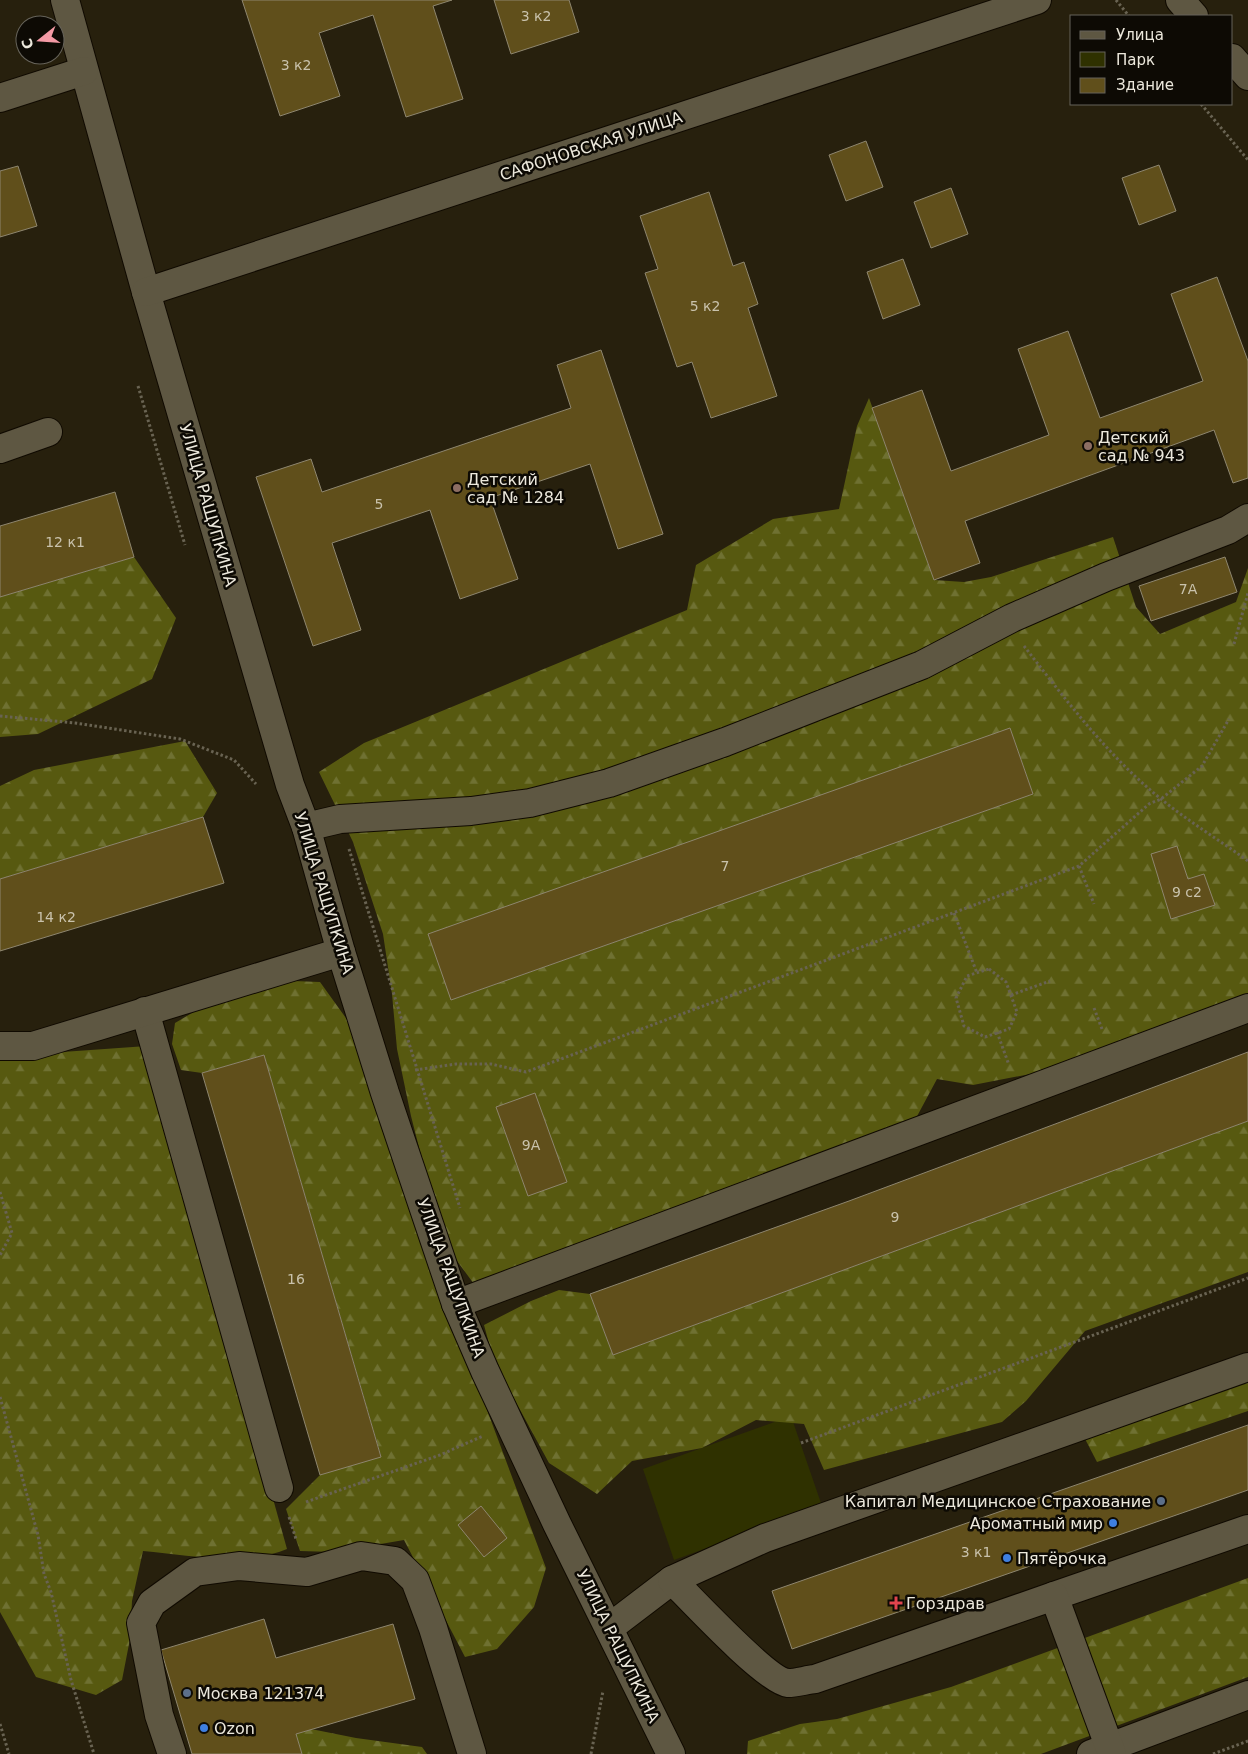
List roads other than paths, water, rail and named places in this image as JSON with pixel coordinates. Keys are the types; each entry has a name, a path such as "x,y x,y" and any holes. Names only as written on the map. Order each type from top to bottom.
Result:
{"street":[{"name":"УЛИЦА РАЩУПКИНА","path":"65,0 146,292 290,784 306,828 341,952 456,1304 510,1423 670,1754"},
{"name":"САФОНОВСКАЯ УЛИЦА","path":"146,292 1037,0"},
{"path":"1180,0 1193,15"},
{"path":"1233,59 1248,76"},
{"path":"0,98 84,71"},
{"path":"0,449 48,432"},
{"path":"306,828 340,819 472,811 530,803 609,783 725,742 886,680 922,665 1005,621 1106,577 1228,530 1248,518"},
{"path":"0,1046 33,1046 341,952"},
{"path":"456,1304 1248,1008"},
{"path":"145,1011 279,1488"},
{"path":"609,1628 672,1580 765,1538 1248,1367"},
{"path":"672,1580 738,1646 786,1683 815,1679 1248,1528"},
{"path":"172,1754 159,1715 141,1623 152,1603 195,1572 238,1566 307,1572 361,1556 395,1561 415,1580 433,1628 472,1754"},
{"path":"1054,1596 1104,1752 1248,1695"}],"place":[{"name":"Детский сад № 943","path":"1088,446"},
{"name":"Детский сад № 1284","path":"457,488"},
{"name":"Капитал Медицинское Страхование","path":"1161,1501"},
{"name":"Ароматный мир","path":"1113,1523"},
{"name":"Пятёрочка","path":"1007,1558"},
{"name":"Горздрав","path":"896,1603"},
{"name":"Москва 121374","path":"187,1693"},
{"name":"Ozon","path":"204,1728"}]}
